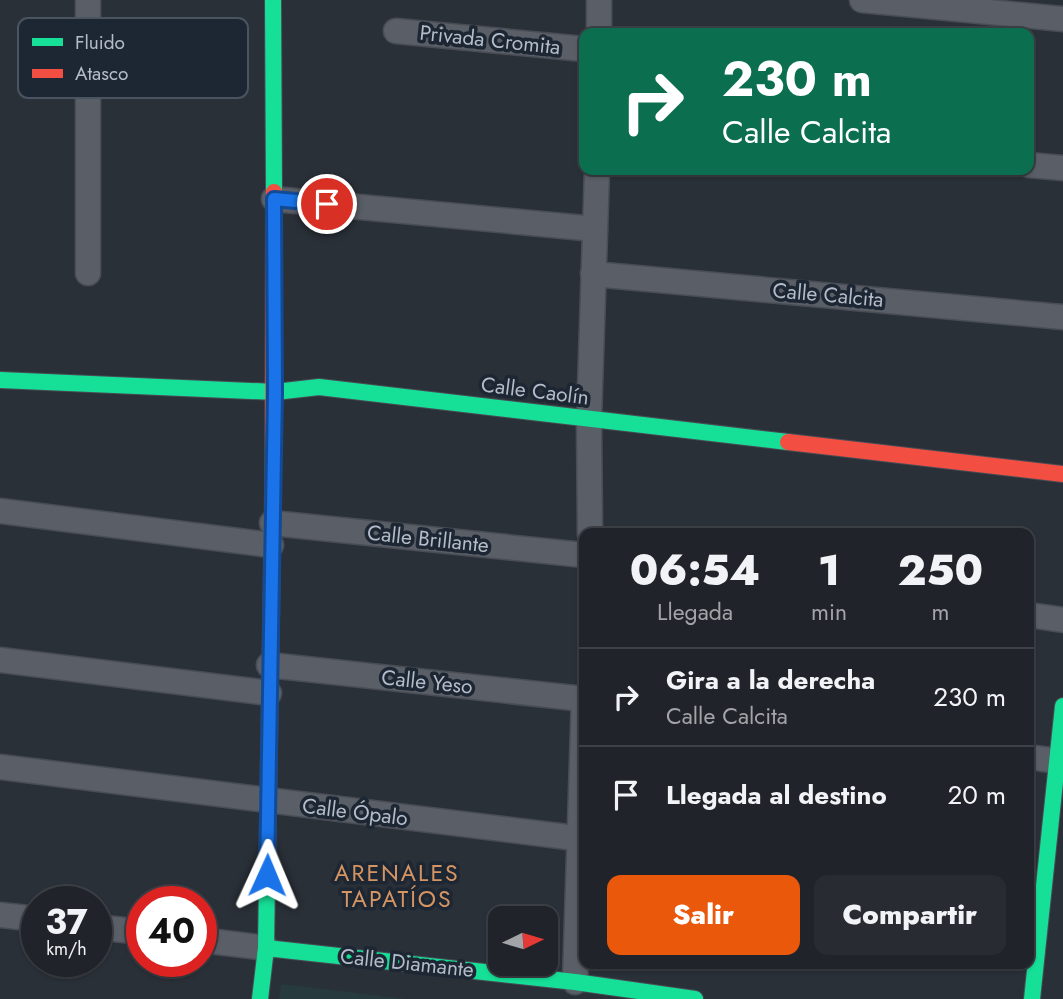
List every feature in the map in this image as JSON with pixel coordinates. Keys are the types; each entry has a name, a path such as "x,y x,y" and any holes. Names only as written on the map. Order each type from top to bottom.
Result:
{"street":[{"path":"88,0 88,18"},
{"path":"260,999 266,948 275,392 274,0"},
{"path":"599,0 599,28"},
{"path":"862,0 1063,19"},
{"name":"Privada Cromita","path":"396,31 579,49"},
{"path":"88,98 88,274"},
{"path":"1034,165 1063,168"},
{"path":"590,528 589,419 597,175"},
{"path":"274,199 594,229"},
{"name":"Calle Calcita","path":"593,274 1063,317"},
{"name":"Calle Caolín","path":"0,380 275,392 318,387 1063,474"},
{"name":"Calle Brillante","path":"0,511 272,534 579,555"},
{"path":"1034,616 1063,620"},
{"path":"0,660 269,693"},
{"name":"Calle Yeso","path":"269,665 579,697"},
{"path":"1032,999 1060,761 1063,706"},
{"path":"1034,758 1060,761"},
{"name":"Calle Ópalo","path":"0,767 268,802 579,838"},
{"path":"575,982 579,900"},
{"path":"0,915 21,917"},
{"name":"Calle Diamante","path":"217,942 575,982 695,999"}],"green space":[{"path":"281,984 406,999 279,999"}],"traffic: fast":[{"path":"273,0 274,192"},
{"path":"0,380 275,392 319,387 788,442"},
{"path":"260,999 266,948 273,491"},
{"path":"1032,999 1063,706"},
{"path":"266,948 575,982 695,999"}],"traffic: jam":[{"path":"273,491 274,192"},
{"path":"788,442 1063,474"}],"district":[{"name":"ARENALES TAPATÍOS","path":"397,886"}],"route":[{"path":"267,875 275,392 274,199 327,204"}]}
